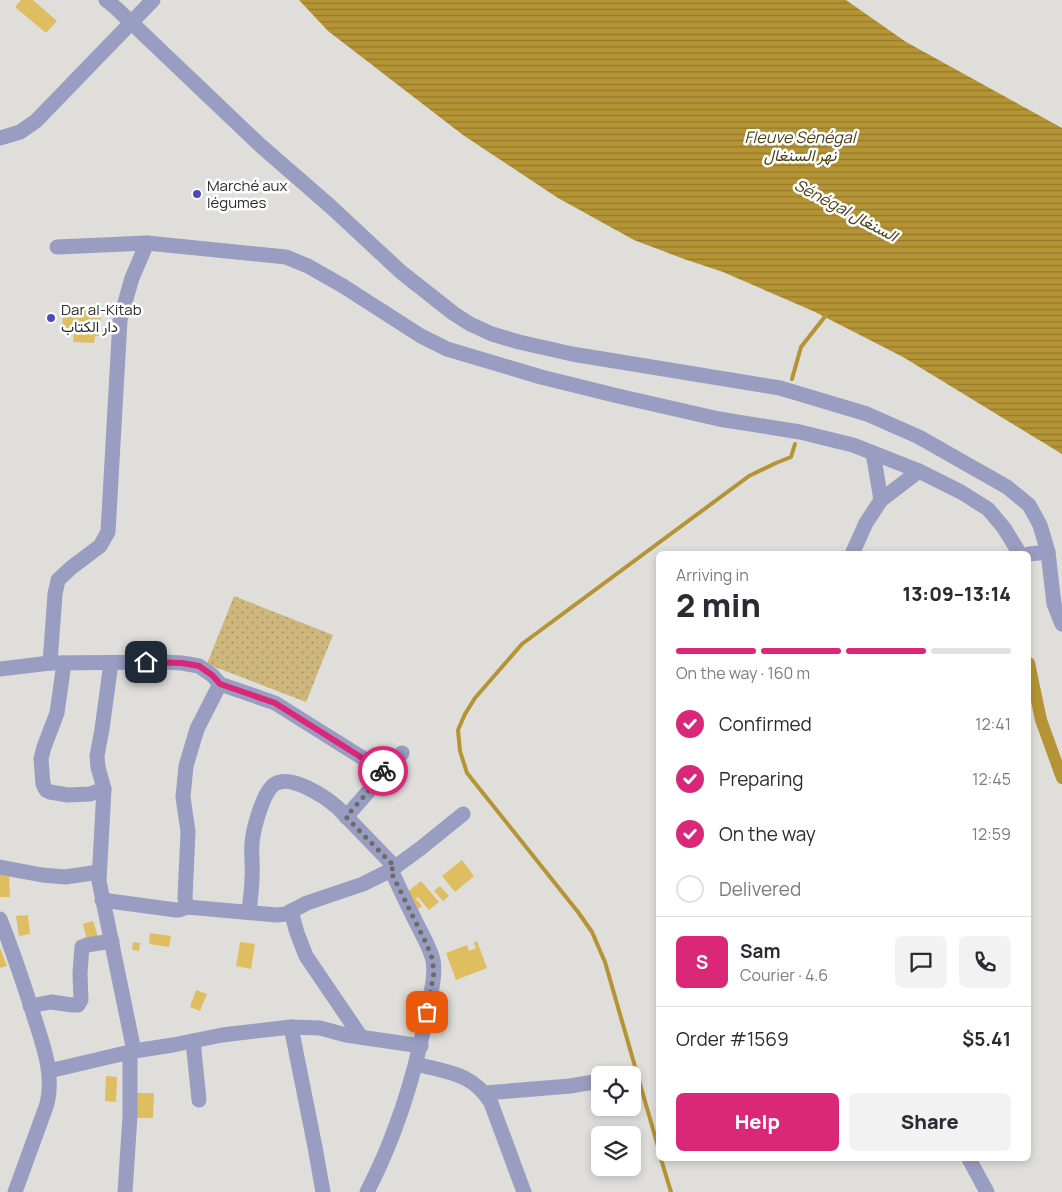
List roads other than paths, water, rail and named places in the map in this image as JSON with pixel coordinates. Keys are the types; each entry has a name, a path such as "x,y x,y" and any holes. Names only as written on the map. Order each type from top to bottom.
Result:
{"street":[{"path":"106,0 261,146 402,272 453,313 470,324 492,334 572,354 780,388 867,414 919,437 1007,486 1029,505 1040,524 1048,552 1054,604 1062,624"},
{"path":"0,138 20,132 36,121 153,0"},
{"path":"104,789 95,793 75,796 50,792 46,790 43,784 41,759 57,713 55,594 58,580 100,546 108,532 120,320 132,278 148,243"},
{"path":"57,248 148,243 286,257 308,266 343,286 420,336 447,348 532,374 618,396 719,419 800,432 853,445 919,471 961,492 988,509 1004,528 1018,551"},
{"path":"872,453 882,500"},
{"path":"853,551 866,523 882,500 919,471"},
{"path":"1031,554 1048,552"},
{"path":"0,670 57,663 173,662 199,666 212,675 220,684 275,703 385,772"},
{"path":"111,663 97,756 104,789 99,872 102,900 112,941 132,1051 126,1192"},
{"path":"187,906 185,898 188,832 183,801 184,778 197,729 220,684"},
{"path":"346,817 402,753"},
{"path":"249,912 252,842 260,807 270,788 276,783 292,782 311,789 326,798 346,817 393,869 427,945 432,958 434,972 421,1046 396,1129 380,1169 368,1192"},
{"path":"102,900 176,910 187,906 276,915 286,914 307,903 363,884 393,869 463,814"},
{"path":"0,867 54,876 99,872"},
{"path":"290,911 306,956 361,1037"},
{"path":"0,919 15,959 43,1046 49,1071 47,1104 15,1192"},
{"path":"30,1006 51,1002 78,1004 81,1000 80,973 82,947 112,941"},
{"path":"49,1071 132,1051 230,1034 291,1027 320,1028 346,1035 421,1046"},
{"path":"291,1027 323,1192"},
{"path":"194,1041 199,1100"},
{"path":"416,1064 462,1076 485,1093 491,1103 524,1192"},
{"path":"485,1093 591,1082"},
{"path":"970,1161 987,1192"}],"water":[{"name":"Fleuve Sénégal نهر السنغال","path":"299,0 846,0 906,42 1062,128 1062,454 903,357 813,311 723,272 634,240 558,198 463,135 328,31"}],"waterway":[{"path":"792,379 801,347 827,314"},
{"path":"656,1140 605,962 592,932 467,773 460,751 458,730 475,698 522,644 749,476 791,457 795,444"},
{"path":"1031,672 1041,720 1062,778"},
{"path":"662,1161 671,1192"}],"place":[{"name":"Marché aux légumes","path":"197,194"},
{"name":"Dar al-Kitab دار الكتاب","path":"51,318"}],"water label":[{"name":"Sénégal السنغال","path":"846,210"}]}
